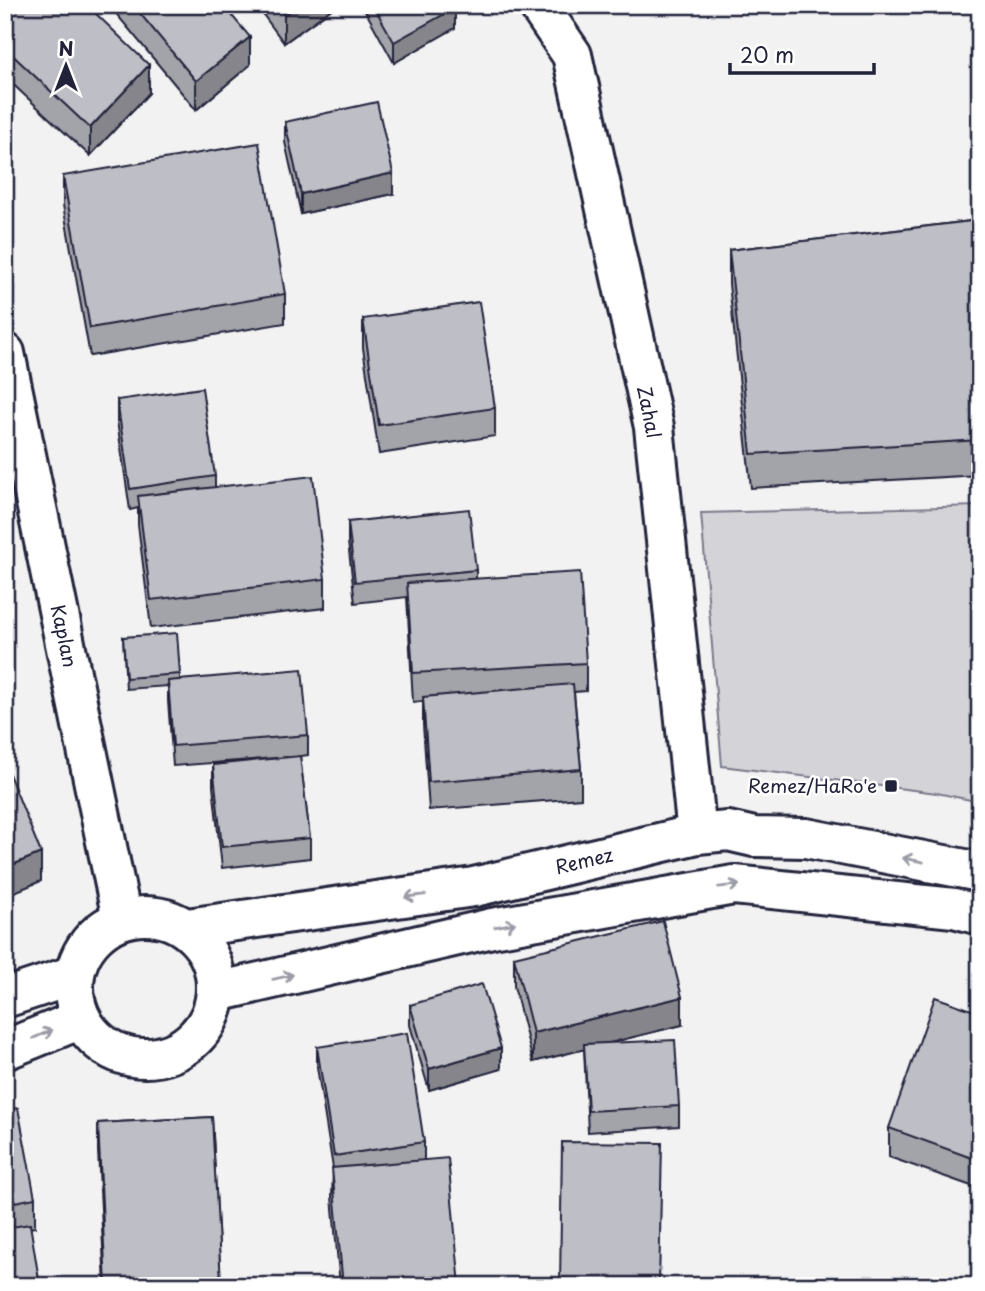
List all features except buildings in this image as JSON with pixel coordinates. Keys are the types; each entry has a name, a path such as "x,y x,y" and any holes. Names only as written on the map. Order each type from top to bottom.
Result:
{"street":[{"name":"Zahal","path":"538,5 572,55 654,427 696,834"},
{"name":"Kaplan","path":"5,353 122,919"},
{"name":"Remez","path":"187,928 474,887 696,834 729,831 754,837 806,838 980,872"},
{"path":"217,992 492,928 734,885 954,908 980,915"},
{"path":"145,915 166,919 187,928 204,946 214,968 217,992 211,1015 199,1035 181,1049 159,1057 136,1058 113,1051 94,1038 81,1019 74,997 74,975 80,956 90,940 122,919 145,915"},
{"path":"5,998 74,975"},
{"path":"5,1050 81,1019"}],"shaded area":[{"path":"971,5 980,5 980,238 971,240"},
{"path":"980,506 980,802 937,793 722,766 701,513"}],"place":[{"name":"Remez/HaRo'e","path":"891,786"}]}
